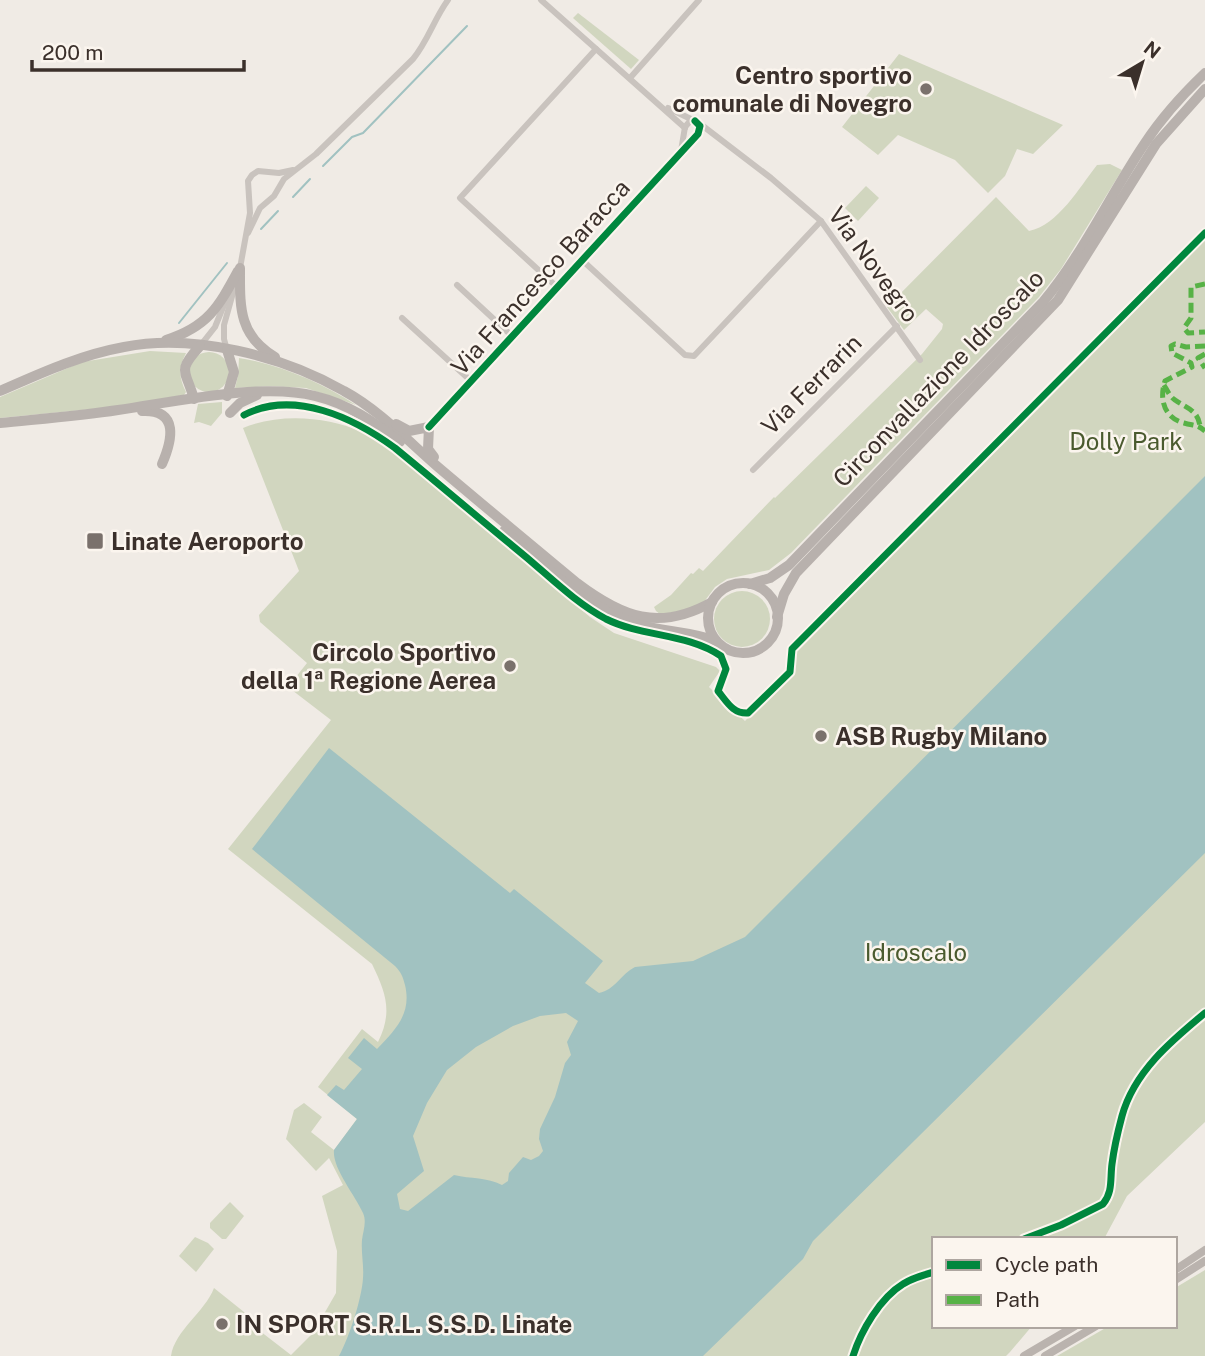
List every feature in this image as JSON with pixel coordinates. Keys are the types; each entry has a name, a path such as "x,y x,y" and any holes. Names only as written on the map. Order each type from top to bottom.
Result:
{"main road":[{"name":"Circonvallazione Idroscalo","path":"750,584 770,578 789,565 1043,302 1065,274 1146,141 1169,110 1205,73"},
{"name":"Circonvallazione Idroscalo","path":"778,617 784,594 796,573 1058,300 1156,144 1205,89"},
{"path":"154,343 188,332 206,320 220,304 240,268"},
{"path":"240,268 241,310 251,335 269,353 376,408 403,430 419,431 429,426 428,450 457,478 463,488"},
{"path":"0,391 80,358 126,346 154,343 200,345 228,350 264,358 310,374"},
{"path":"194,399 185,380 184,370 188,358 200,345"},
{"path":"227,396 234,372 228,350"},
{"path":"0,422 271,391 314,395 369,418 571,588 602,609 651,628 698,635 735,652 757,650 774,634 778,617 770,597 750,584 731,586 720,592 712,602 692,613 666,619 644,618 620,610 577,583 357,399"},
{"path":"230,413 251,397 271,391"},
{"path":"114,411 152,411 166,419 172,429 172,435 162,464"},
{"path":"712,602 708,622 716,641"},
{"path":"1177,1269 1205,1250"},
{"path":"1177,1279 1205,1261"},
{"path":"1024,1356 1072,1328"},
{"path":"1045,1356 1093,1328"}],"street":[{"path":"278,187 413,60 426,42 448,0"},
{"name":"Via Novegro","path":"541,0 685,130"},
{"path":"630,78 699,0"},
{"path":"557,286 460,198 596,49"},
{"name":"Via Novegro","path":"657,102 696,122 771,178 821,221 920,360"},
{"path":"681,153 685,130 689,121 696,122 701,127 698,134 691,136 685,130"},
{"name":"Via Novegro","path":"698,134 712,136 726,144"},
{"name":"Via Francesco Baracca","path":"429,426 698,134"},
{"path":"228,350 224,339 224,325 248,233 250,194 247,184 252,175 261,170 282,173 298,168"},
{"path":"248,233 257,213 275,196 277,180 271,172"},
{"path":"250,194 256,200 267,201"},
{"path":"582,260 685,355 694,356 821,221"},
{"path":"200,345 216,324 240,268"},
{"path":"457,285 512,336"},
{"path":"402,318 471,381"},
{"name":"Via Ferrarin","path":"753,470 897,327"}],"green space":[{"path":"578,13 639,60 631,69 573,18"},
{"name":"Centro sportivo comunale di Novegro","path":"899,54 1063,125 1033,154 1017,149 1005,176 988,193 955,160 898,135 878,155 842,127"},
{"path":"1110,164 1122,170 1061,269 1039,297 791,553 769,570 727,579 715,587 701,606 661,615 656,611 654,607 671,595 691,573 699,568 703,571 774,497 922,354 943,324 926,309 904,330 887,307 996,197 1029,231 1059,214 1097,165"},
{"path":"866,186 879,198 858,221 845,208"},
{"name":"Idroscalo","path":"1205,240 1205,1122 1127,1196 1105,1237 932,1237 932,1328 1030,1328 1010,1352 1006,1356 171,1356 178,1338 214,1288 254,1320 256,1328 291,1355 313,1333 336,1293 337,1251 322,1196 343,1185 329,1158 316,1171 286,1139 294,1110 304,1103 322,1117 311,1132 334,1150 357,1119 318,1087 362,1029 378,1042 386,1012 384,994 372,964 228,849 331,720 288,687 307,663 260,622 259,615 299,571 243,428 272,420 302,418 348,427 372,437 404,460 590,617 614,633 716,667 720,671 709,687 745,721 793,672 795,651"},
{"path":"150,351 186,353 180,373 186,392 184,395 113,407 0,418 0,397 82,362"},
{"path":"209,352 223,358 229,372 223,386 209,392 195,386 189,372 195,358"},
{"path":"239,358 300,376 356,405 306,388 235,388"},
{"path":"222,402 222,413 211,426 194,423 198,404"},
{"path":"742,591 753,593 762,599 768,608 768,630 762,639 753,645 742,647 731,645 722,639 716,630 714,619 716,608 722,599 731,593"},
{"path":"230,1202 244,1216 226,1239 222,1239 210,1228 210,1223"},
{"path":"195,1237 214,1249 196,1272 179,1256"},
{"path":"1205,1270 1205,1356 1057,1356 1106,1328 1177,1328 1177,1287"}],"water":[{"name":"Idroscalo","path":"1205,476 1205,853 813,1241 803,1259 703,1356 339,1356 354,1318 362,1286 365,1220 334,1157 334,1150 357,1119 327,1095 336,1085 344,1090 362,1069 348,1058 364,1038 377,1049 396,1028 404,1013 407,995 402,975 395,966 252,849 329,748 510,893 514,889 603,961 585,983 599,993 609,989 635,967 693,961 745,937","holes":["566,1013 578,1021 567,1042 571,1055 565,1063 555,1097 540,1129 539,1139 543,1151 539,1156 531,1160 523,1157 509,1173 508,1181 502,1185 485,1179 454,1175 408,1211 400,1209 397,1194 424,1171 413,1136 427,1103 447,1070 476,1047 513,1026 540,1016"]}],"waterway":[{"path":"323,166 352,137 363,133 467,26"},
{"path":"293,197 310,179"},
{"path":"261,229 278,211"},
{"path":"179,323 227,263"}],"marked path":[{"path":"1205,284 1191,287 1191,318 1184,328 1188,333 1205,332"},
{"path":"1205,346 1171,346 1172,353 1191,363 1192,367 1165,381 1163,394 1165,407 1172,417 1205,431"},
{"path":"1205,354 1198,358 1205,368"},
{"path":"1164,385 1173,399 1194,413 1200,426"}],"cycle path":[{"path":"429,427 698,134 700,126 695,121"},
{"path":"244,415 263,408 303,406 323,410 379,437 584,606 620,625 694,643 721,656 726,669 718,691 734,709 748,713 790,672 792,649 1205,233"},
{"path":"1029,1237 1103,1204 1110,1190 1112,1164 1122,1116 1135,1085 1155,1058 1205,1013"},
{"path":"853,1356 866,1326 879,1306 906,1282 932,1273"}],"place":[{"name":"Centro sportivo comunale di Novegro","path":"926,89"},
{"name":"Linate Aeroporto","path":"95,541"},
{"name":"Circolo Sportivo della 1ª Regione Aerea","path":"510,666"},
{"name":"ASB Rugby Milano","path":"821,736"},
{"name":"IN SPORT S.R.L. S.S.D. Linate","path":"222,1324"}],"park label":[{"name":"Dolly Park","path":"1126,441"}]}
